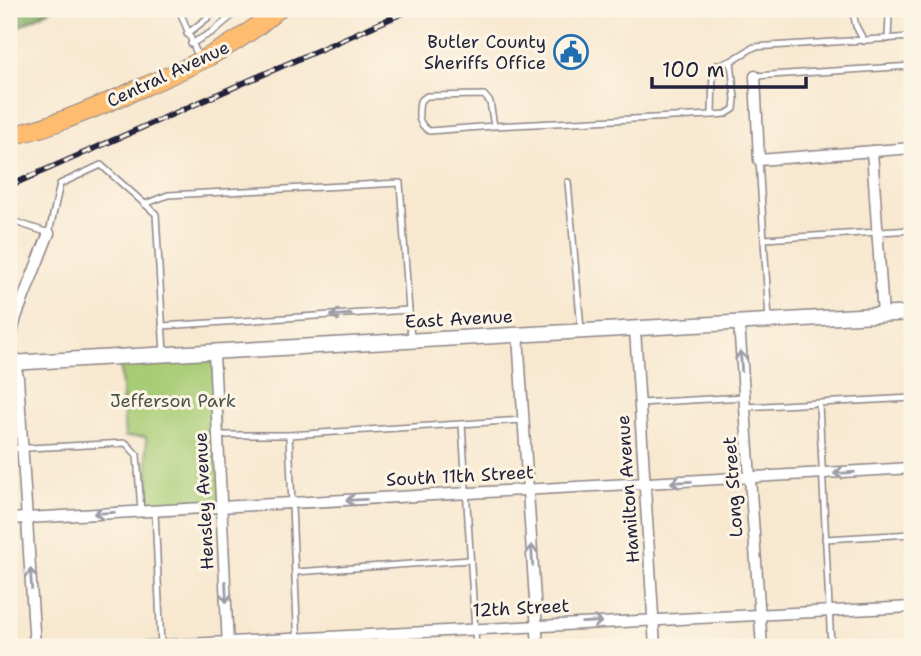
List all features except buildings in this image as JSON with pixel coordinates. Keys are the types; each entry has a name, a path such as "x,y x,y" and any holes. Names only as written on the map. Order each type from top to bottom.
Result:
{"main road":[{"name":"Central Avenue","path":"9,136 45,127 90,110 201,62 239,41 275,10"}],"street":[{"path":"755,76 759,160 912,148"},
{"path":"872,151 883,316"},
{"path":"35,647 18,378 11,362 11,344 16,317 49,233"},
{"name":"East Avenue","path":"11,362 912,313"},
{"name":"Long Street","path":"739,323 762,647"},
{"name":"Hamilton Avenue","path":"635,329 655,647"},
{"path":"518,335 538,647"},
{"name":"Hensley Avenue","path":"214,353 228,645"},
{"name":"South 11th Street","path":"9,519 912,468"},
{"name":"12th Street","path":"132,647 298,643 475,628 912,607"}],"lane":[{"path":"179,9 191,44 201,62"},
{"path":"187,33 219,9"},
{"path":"191,44 214,31 240,9"},
{"path":"859,9 853,12 856,26 864,41"},
{"path":"888,39 889,15 894,10 912,9"},
{"path":"712,115 713,66 732,61 754,47 912,37"},
{"path":"494,126 490,102 484,95 427,96 420,102 418,117 421,125 429,131 726,114 734,109 736,99 732,61"},
{"path":"755,76 912,66"},
{"path":"759,160 769,322"},
{"path":"9,220 49,233 60,184 102,165 156,214 164,355"},
{"path":"568,182 581,331"},
{"path":"145,204 168,195 400,183 411,341"},
{"path":"764,239 912,230"},
{"path":"162,326 409,310"},
{"path":"640,403 819,404 912,398"},
{"path":"819,404 831,647"},
{"path":"219,435 289,435 523,420"},
{"path":"462,424 476,647"},
{"path":"289,435 298,643"},
{"path":"9,449 126,443 137,455 141,511"},
{"path":"155,511 161,646"},
{"path":"825,540 912,534"},
{"path":"295,572 470,560"}],"green space":[{"path":"9,9 52,9 9,32"},
{"name":"Jefferson Park","path":"214,353 223,507 150,511 146,437 125,437 120,357"}],"railway":[{"path":"9,186 412,9"}],"place":[{"name":"Butler County Sheriffs Office","path":"571,52"}]}
